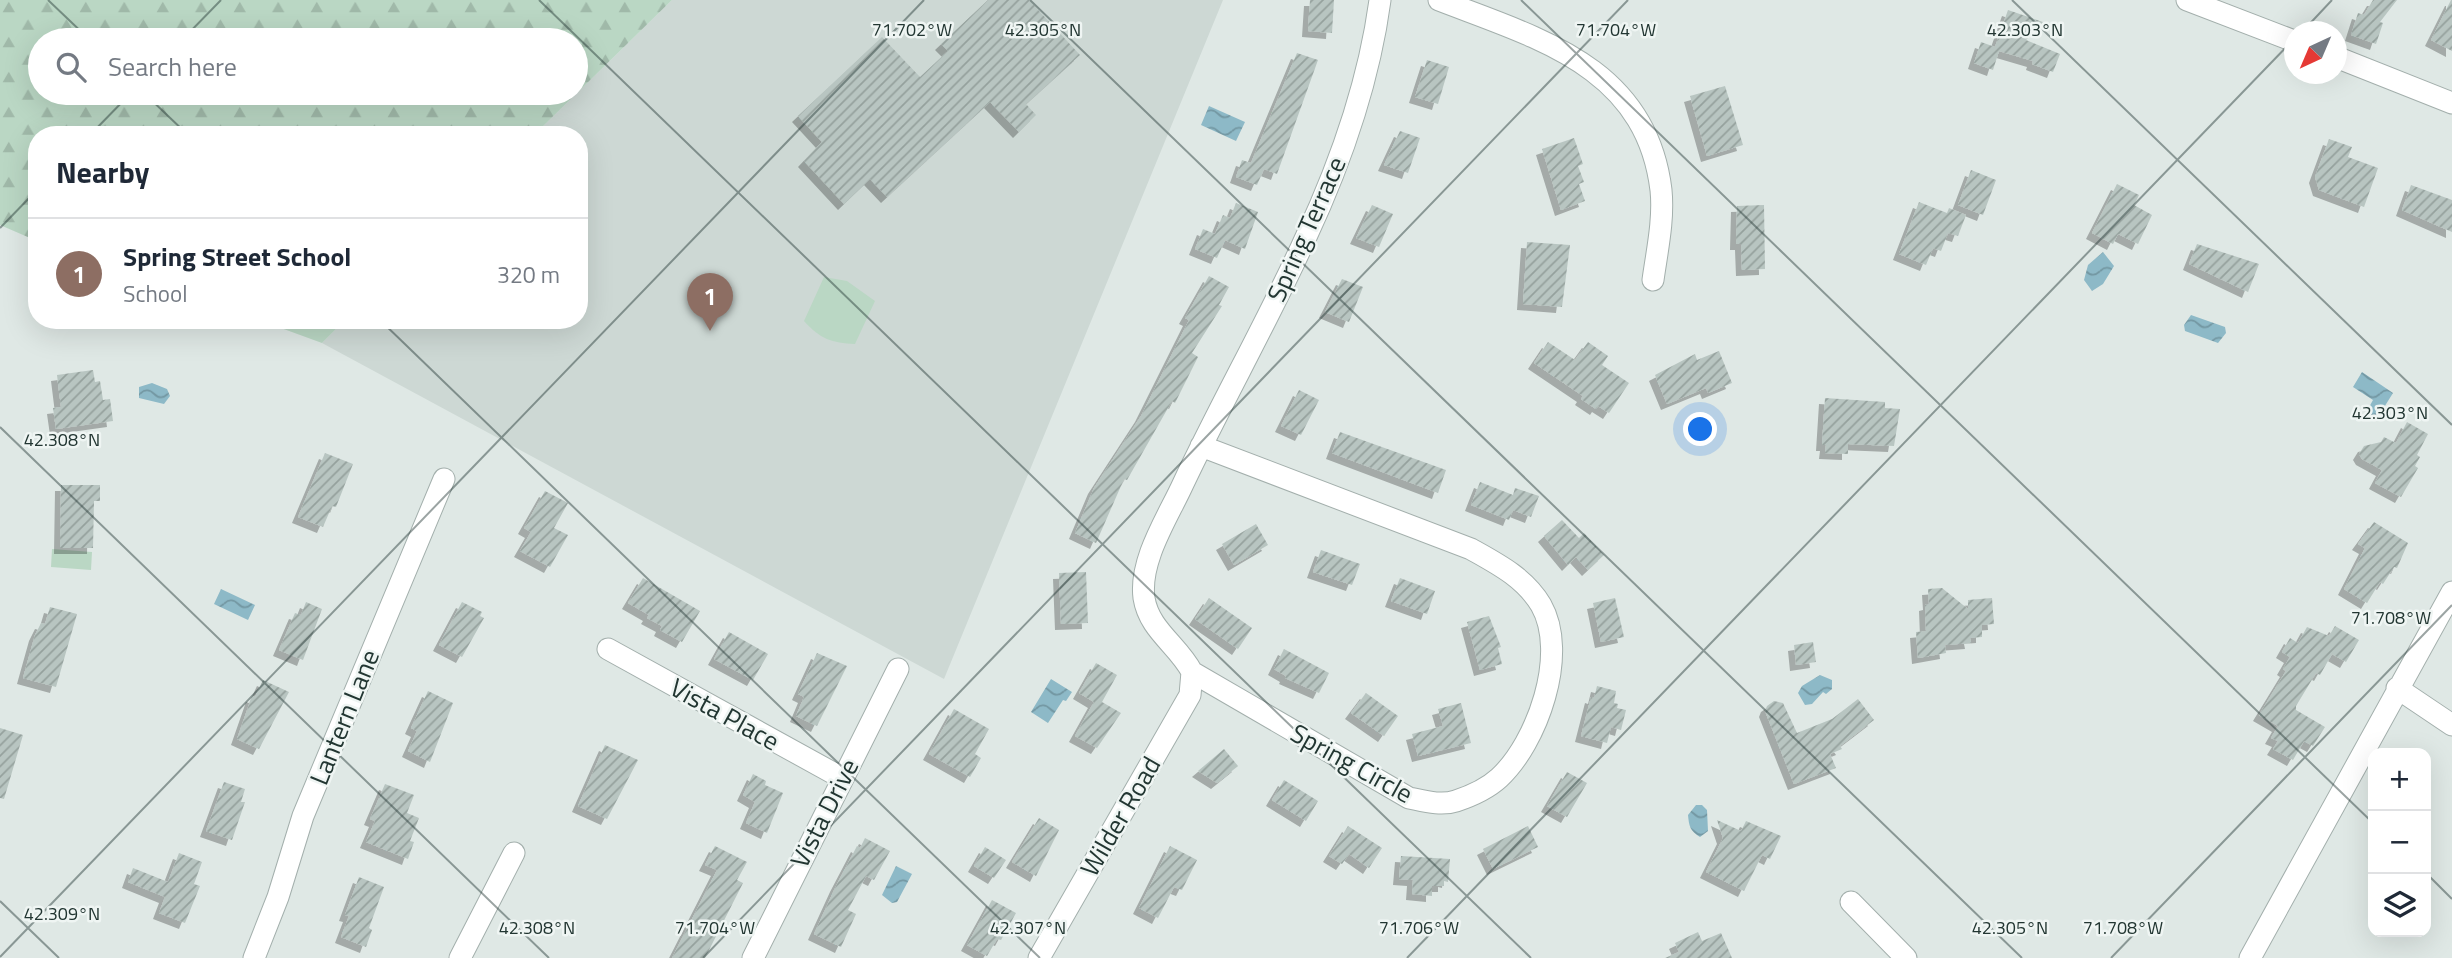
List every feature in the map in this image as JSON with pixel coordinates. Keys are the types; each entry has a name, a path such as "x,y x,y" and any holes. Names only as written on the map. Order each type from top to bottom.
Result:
{"street":[{"name":"Spring Terrace","path":"1201,446 1306,237 1342,150 1373,51 1380,0"},
{"path":"1439,0 1572,54 1605,79 1624,101 1648,142 1661,190 1661,223 1653,280"},
{"path":"2187,0 2284,37"},
{"path":"2347,61 2452,103"},
{"name":"Spring Circle","path":"1201,446 1468,548 1503,566 1526,585 1543,608 1550,634 1550,680 1530,733 1512,763 1498,779 1478,793 1454,802 1439,804 1409,798 1192,672 1158,631 1144,596 1145,570 1201,446"},
{"name":"Lantern Lane","path":"254,958 278,897 308,806 444,479"},
{"path":"2250,958 2452,592"},
{"name":"Vista Place","path":"608,649 842,778"},
{"name":"Vista Drive","path":"753,958 898,669"},
{"name":"Wilder Road","path":"1039,958 1190,695 1192,672"},
{"path":"2397,688 2452,725"},
{"path":"460,958 514,853"},
{"path":"1851,902 1906,958"}],"shaded area":[{"path":"672,0 1223,0 944,679 322,343 336,329 588,329 588,126 543,126 565,105 588,105 588,82"}],"green space":[{"path":"0,0 672,0 588,82 588,28 28,28 28,105 565,105 543,126 28,126 28,237 0,225"},
{"path":"824,277 847,281 875,301 855,344 827,339 804,321"},
{"path":"284,329 336,329 322,343"},
{"path":"52,549 92,552 91,570 51,567"}],"water":[{"path":"1209,106 1245,122 1236,141 1201,125"},
{"path":"2103,252 2114,266 2103,284 2092,291 2084,280 2088,265"},
{"path":"2191,315 2225,327 2226,333 2218,343 2185,331 2184,325"},
{"path":"2362,372 2393,393 2378,417 2372,416 2368,409 2373,400 2353,387"},
{"path":"152,383 167,389 170,396 164,404 139,398 139,387"},
{"path":"221,589 255,605 248,620 214,604"},
{"path":"1820,675 1832,680 1832,689 1826,694 1823,692 1812,704 1805,705 1798,693 1802,686"},
{"path":"1051,679 1072,692 1066,701 1063,700 1048,723 1031,712"},
{"path":"1696,805 1702,805 1707,810 1708,831 1700,837 1692,830 1688,819"},
{"path":"896,866 912,874 897,902 892,903 882,895"}],"building":[{"path":"988,0 1029,0 1080,55 1026,104 1036,115 1019,132 990,102 887,197 870,179 844,204 804,161 822,142 798,116 882,37 920,77 948,51 941,44"},
{"path":"1310,0 1334,0 1332,33 1308,31"},
{"path":"2373,0 2397,0 2380,22 2383,23 2376,44 2351,35 2358,13 2364,15"},
{"path":"2452,0 2452,51 2431,40"},
{"path":"2008,10 2043,22 2026,40 2060,54 2053,72 2032,64 2033,61 1999,51 1993,70 1974,63 1981,42 1995,47"},
{"path":"1297,53 1318,60 1277,174 1264,169 1257,185 1236,177 1242,160 1251,163"},
{"path":"1427,60 1449,67 1438,104 1415,97"},
{"path":"1725,86 1743,145 1707,156 1690,96"},
{"path":"1400,131 1420,138 1408,173 1384,165"},
{"path":"1574,138 1583,164 1578,166 1584,182 1579,184 1585,201 1561,210 1542,149"},
{"path":"2329,139 2352,147 2348,157 2378,168 2364,207 2319,190 2315,177"},
{"path":"1971,170 1996,180 1983,215 1958,205"},
{"path":"2117,184 2139,195 2134,205 2152,215 2138,244 2118,234 2113,244 2092,233"},
{"path":"2411,185 2452,200 2452,232 2402,210"},
{"path":"1919,202 1947,213 1949,208 1966,215 1958,236 1948,233 1941,251 1933,248 1926,265 1899,254"},
{"path":"1236,203 1258,212 1245,249 1225,240 1217,258 1195,249 1203,229 1215,234 1223,215 1230,218"},
{"path":"1372,205 1393,214 1379,247 1356,238"},
{"path":"1764,205 1765,269 1742,270 1741,244 1736,244 1737,206"},
{"path":"1527,242 1570,245 1562,307 1523,304"},
{"path":"2197,244 2259,264 2248,292 2189,264"},
{"path":"1209,276 1229,287 1219,305 1222,306 1192,353 1198,357 1175,403 1172,401 1127,480 1124,479 1096,543 1075,533 1094,488 1141,416 1189,320 1185,318"},
{"path":"1342,279 1363,287 1349,322 1325,312"},
{"path":"1548,342 1575,360 1588,342 1608,356 1602,365 1629,383 1609,413 1598,406 1596,409 1581,399 1583,396 1534,363"},
{"path":"1719,351 1732,383 1708,393 1706,388 1667,404 1655,375 1695,354 1697,360"},
{"path":"93,370 95,382 100,381 103,400 110,399 113,421 56,429 53,408 61,407 57,375"},
{"path":"1299,390 1319,400 1301,435 1281,426"},
{"path":"1825,398 1885,402 1885,408 1900,409 1894,446 1848,444 1848,454 1825,453 1826,445 1822,445"},
{"path":"2407,422 2428,434 2417,455 2420,457 2415,466 2418,468 2401,497 2375,483 2382,470 2362,459 2359,454 2364,446 2381,442 2384,437 2396,443"},
{"path":"1340,432 1446,470 1438,493 1332,453"},
{"path":"325,453 353,464 336,507 332,506 323,527 298,517"},
{"path":"1480,482 1513,495 1515,488 1539,496 1531,517 1513,510 1509,520 1471,505"},
{"path":"61,485 100,485 100,501 94,501 93,548 60,548"},
{"path":"545,491 568,503 554,528 568,535 550,567 520,551 531,532 524,528"},
{"path":"1562,520 1579,538 1584,533 1604,555 1588,570 1576,557 1568,565 1544,536"},
{"path":"2374,522 2408,543 2397,568 2394,567 2383,584 2380,582 2367,603 2344,589 2365,548 2358,544"},
{"path":"1256,524 1268,545 1234,565 1222,544"},
{"path":"1321,550 1360,564 1352,585 1313,572"},
{"path":"1086,572 1088,623 1061,624 1059,573"},
{"path":"643,578 700,611 682,642 660,630 662,626 647,618 649,615 628,603"},
{"path":"1400,578 1435,591 1427,614 1391,601"},
{"path":"1942,588 1968,609 1968,600 1992,598 1994,624 1982,625 1982,637 1970,638 1971,643 1945,645 1946,653 1918,658 1916,632 1926,631 1925,605 1929,604 1928,589"},
{"path":"1209,598 1252,628 1238,649 1195,619"},
{"path":"1615,598 1624,637 1601,642 1593,603"},
{"path":"306,602 322,609 303,660 279,650 295,613 301,615"},
{"path":"462,602 482,612 480,616 484,618 462,657 439,645"},
{"path":"50,607 77,614 56,687 23,678 35,635 41,623 45,624"},
{"path":"1489,616 1501,647 1498,648 1502,664 1480,670 1467,622"},
{"path":"2335,626 2359,640 2346,662 2332,654 2320,675 2316,673 2296,706 2296,710 2325,727 2313,746 2304,741 2293,760 2273,749 2278,741 2271,738 2278,726 2259,715 2286,671 2283,669 2290,657 2282,652 2290,638 2298,643 2307,627 2329,636"},
{"path":"729,632 768,654 753,680 714,659"},
{"path":"1813,642 1816,662 1796,665 1794,645"},
{"path":"1284,649 1329,673 1319,693 1285,678 1286,676 1274,669"},
{"path":"817,653 847,666 817,726 796,716 804,697 798,694"},
{"path":"1096,663 1117,675 1102,702 1121,713 1097,748 1075,736 1094,702 1079,693"},
{"path":"263,680 289,692 259,749 237,739 252,696 255,697"},
{"path":"1597,686 1616,691 1614,703 1618,704 1617,708 1626,710 1621,730 1611,727 1607,743 1581,736 1591,697 1594,698"},
{"path":"428,691 453,703 430,762 408,751 417,731 411,728"},
{"path":"1366,693 1398,716 1384,736 1351,713"},
{"path":"1858,699 1874,720 1840,746 1842,749 1830,754 1836,768 1794,784 1765,711 1767,706 1774,701 1783,703 1797,733 1832,719"},
{"path":"1461,703 1471,743 1418,756 1412,734 1443,726 1438,709"},
{"path":"954,709 989,729 975,754 981,758 970,777 929,754"},
{"path":"0,728 23,735 4,799 0,798"},
{"path":"605,745 638,760 607,819 578,806"},
{"path":"1224,749 1238,766 1217,783 1198,771"},
{"path":"1567,772 1587,783 1567,817 1547,806"},
{"path":"753,774 766,781 765,785 783,793 767,833 746,823 755,802 743,795"},
{"path":"1284,780 1318,801 1306,821 1272,800"},
{"path":"224,782 245,789 241,802 245,802 232,840 206,831"},
{"path":"385,784 414,795 407,813 419,818 410,841 414,842 408,859 366,842 375,821 370,819"},
{"path":"1039,818 1059,830 1036,876 1012,862"},
{"path":"1717,820 1741,831 1746,821 1781,836 1770,859 1762,855 1744,891 1706,872 1723,838"},
{"path":"1348,826 1382,848 1369,868 1349,854 1342,864 1329,856"},
{"path":"1528,826 1538,847 1493,869 1483,849"},
{"path":"865,838 890,851 874,880 866,876 848,910 856,914 841,947 814,934 857,846 860,848"},
{"path":"715,846 747,862 737,880 743,883 705,958 672,958 717,870 705,865"},
{"path":"1170,846 1197,860 1182,890 1174,887 1158,918 1139,908"},
{"path":"985,847 1006,860 994,878 974,866"},
{"path":"179,853 202,862 194,884 200,886 185,923 159,913 165,897 128,882 133,868 168,882"},
{"path":"1401,856 1450,859 1448,882 1444,881 1444,886 1432,886 1432,896 1412,894 1413,880 1399,879"},
{"path":"359,877 384,887 369,928 372,930 366,947 341,937 349,916 345,915"},
{"path":"992,900 1016,913 1001,940 997,939 987,956 967,945"},
{"path":"1698,932 1702,941 1721,933 1732,958 1665,958 1679,952 1675,943"}],"place":[{"name":"Spring Street School","path":"710,331"}]}
